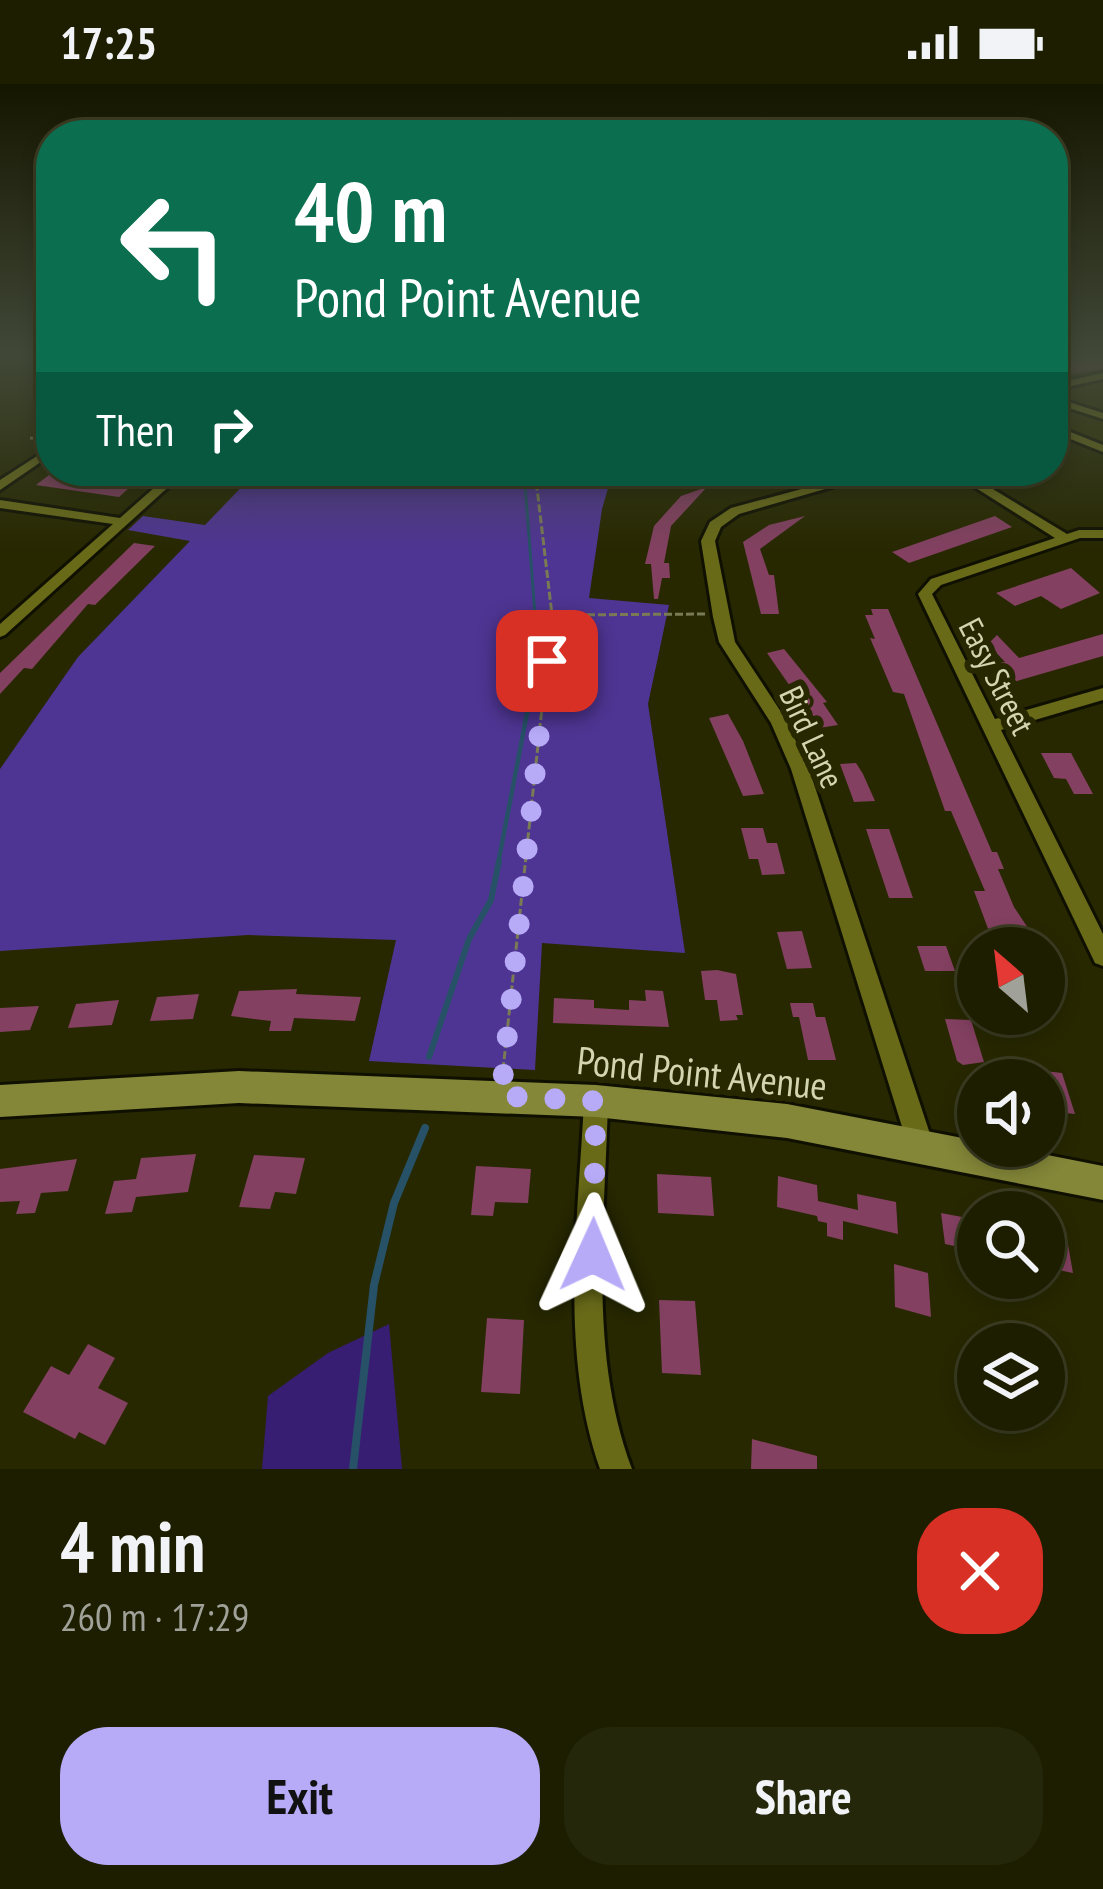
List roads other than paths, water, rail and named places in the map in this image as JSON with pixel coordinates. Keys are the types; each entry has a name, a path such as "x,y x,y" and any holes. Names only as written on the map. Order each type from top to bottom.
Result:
{"main road":[{"name":"Pond Point Avenue","path":"0,1101 239,1087 596,1101 788,1121 1103,1183"}],"street":[{"path":"1068,434 1103,449"},
{"path":"0,486 36,461"},
{"path":"0,632 163,486"},
{"name":"Bird Lane","path":"825,486 721,519 708,541 728,643 778,722 800,769 922,1147"},
{"path":"980,486 1065,538"},
{"path":"0,504 122,522"},
{"name":"Easy Street","path":"1099,941 928,604 926,590 935,582 1065,538 1103,534"},
{"path":"990,727 1103,694"},
{"path":"596,1101 591,1365 598,1424 616,1469"}],"waterway":[{"path":"525,486 538,654"},
{"path":"498,864 539,651"},
{"path":"429,1057 469,939 491,900 499,861"},
{"path":"353,1469 374,1285 394,1203 425,1128"}]}
